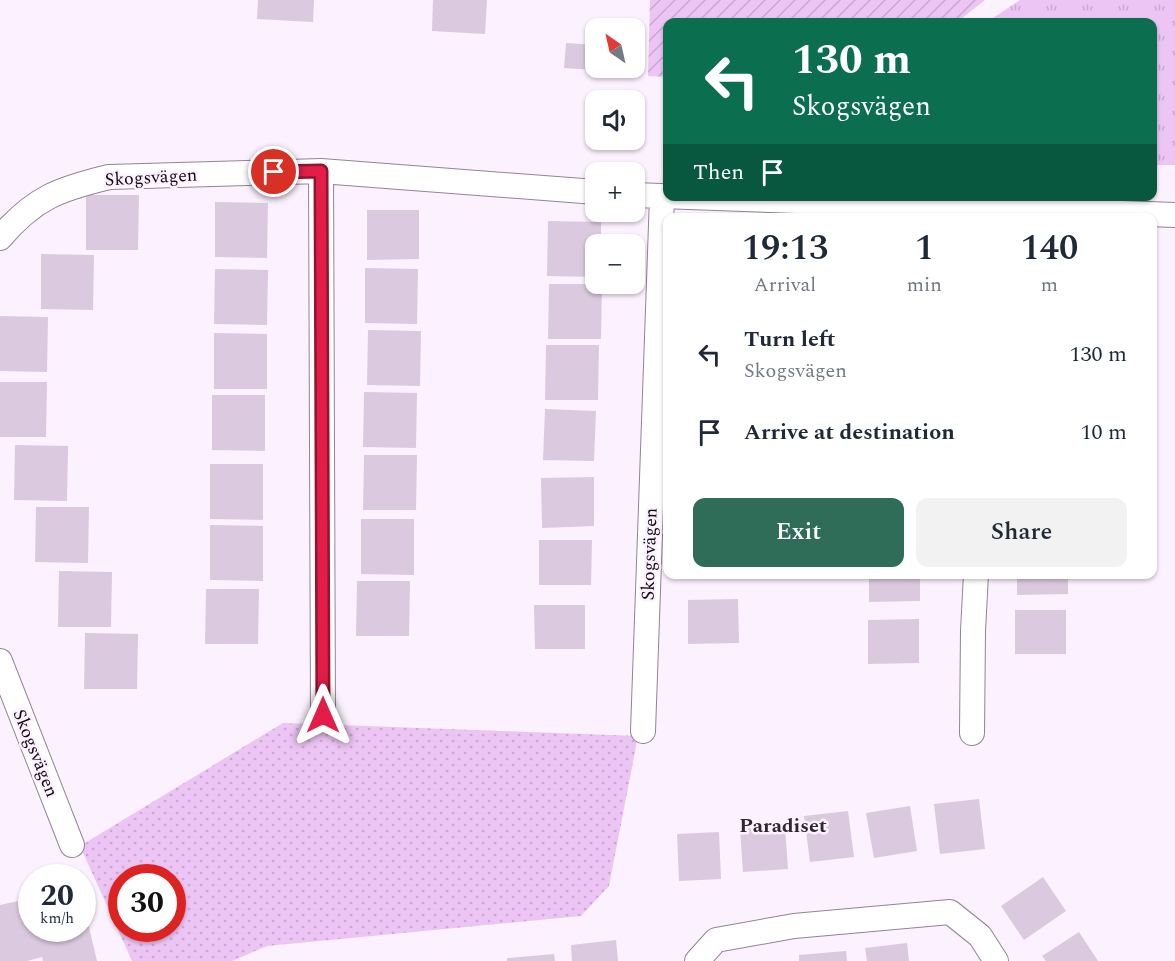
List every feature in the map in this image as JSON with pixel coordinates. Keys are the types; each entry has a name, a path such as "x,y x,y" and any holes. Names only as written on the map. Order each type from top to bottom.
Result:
{"street":[{"name":"Skogsvägen","path":"0,238 39,200 76,185 109,177 321,171 585,191"},
{"path":"321,171 323,715"},
{"path":"645,196 662,197"},
{"name":"Skogsvägen","path":"643,731 662,197"},
{"path":"744,201 992,213"},
{"path":"1157,215 1175,215"},
{"path":"972,733 972,631 976,579"},
{"name":"Skogsvägen","path":"0,662 72,845"},
{"path":"697,961 716,940 794,926 950,912 980,936 996,961"}],"green space":[{"path":"650,0 985,0 962,18 663,18 663,77 648,76"},
{"path":"1020,0 1175,0 1175,165 1157,165 1157,18 993,18"},
{"path":"283,723 638,736 609,886 581,916 267,946 232,961 132,961 123,942 186,942 186,864 108,864 108,908 96,881 96,864 88,864 80,846"}],"building":[{"path":"258,0 314,0 313,22 257,19"},
{"path":"433,0 487,0 485,34 432,31"},
{"path":"566,43 585,44 585,69 564,68"},
{"path":"86,195 139,195 138,250 86,250"},
{"path":"215,202 268,203 267,258 215,257"},
{"path":"367,210 419,210 419,259 367,260"},
{"path":"548,221 601,222 601,234 585,234 585,277 547,276"},
{"path":"41,254 94,255 93,310 41,309"},
{"path":"365,268 418,269 417,324 365,323"},
{"path":"215,269 268,270 267,325 214,324"},
{"path":"549,284 585,284 585,294 602,294 601,339 548,339"},
{"path":"0,316 48,317 47,372 0,371"},
{"path":"368,330 421,331 420,386 367,385"},
{"path":"214,333 267,334 267,389 214,389"},
{"path":"546,345 599,345 598,400 545,400"},
{"path":"0,382 47,382 46,437 0,437"},
{"path":"364,392 417,393 416,448 363,447"},
{"path":"212,395 265,395 265,451 212,450"},
{"path":"545,409 596,411 594,461 543,460"},
{"path":"15,445 68,446 67,501 14,500"},
{"path":"364,455 417,455 416,510 363,510"},
{"path":"210,464 263,464 263,520 210,519"},
{"path":"594,477 594,526 542,528 541,478"},
{"path":"36,507 89,507 88,563 35,562"},
{"path":"361,519 414,519 414,575 361,574"},
{"path":"210,525 263,526 263,581 210,580"},
{"path":"539,540 592,540 591,585 539,585"},
{"path":"59,571 112,572 111,627 58,627"},
{"path":"869,579 920,579 920,601 869,602"},
{"path":"1017,579 1068,579 1068,594 1017,595"},
{"path":"357,581 410,581 409,636 356,636"},
{"path":"206,589 259,589 258,644 205,644"},
{"path":"738,599 739,643 688,644 688,600"},
{"path":"534,605 585,605 585,649 535,649"},
{"path":"1015,610 1066,610 1066,654 1015,654"},
{"path":"919,619 919,663 868,664 868,620"},
{"path":"85,633 138,634 137,689 84,689"},
{"path":"979,799 985,849 940,854 934,804"},
{"path":"910,806 917,851 874,858 866,813"},
{"path":"848,811 854,857 810,862 804,816"},
{"path":"785,826 788,869 743,872 740,829"},
{"path":"719,832 721,879 679,881 677,834"},
{"path":"1043,877 1066,911 1024,940 1001,906"},
{"path":"18,901 18,942 92,942 97,961 43,961 42,957 27,961 0,961 0,905"},
{"path":"1079,932 1098,961 1046,961 1042,956"},
{"path":"616,940 618,961 572,961 571,945"},
{"path":"907,943 909,961 867,961 865,948"},
{"path":"846,951 847,961 799,961 799,955"},
{"path":"554,954 555,961 507,961 507,958"}],"district":[{"name":"Paradiset","path":"783,825"}],"route":[{"path":"274,172 321,171 323,715"}]}
